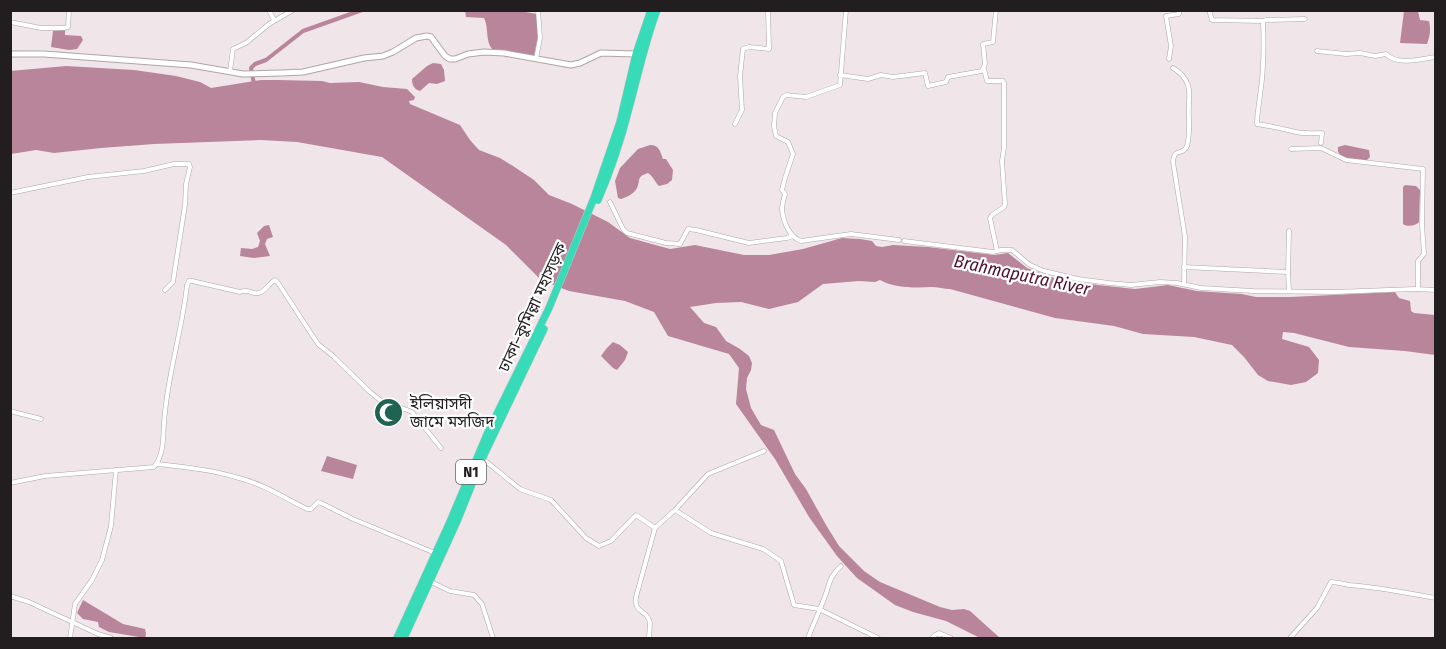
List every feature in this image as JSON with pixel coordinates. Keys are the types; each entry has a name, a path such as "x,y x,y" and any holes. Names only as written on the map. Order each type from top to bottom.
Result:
{"highway":[{"name":"ঢাকা–কুমিল্লা মহাসড়ক","path":"597,198 620,122 636,54 651,10"},
{"name":"ঢাকা–কুমিল্লা মহাসড়ক","path":"404,639 609,174 620,142 647,35 657,10"},
{"name":"ঢাকা–কুমিল্লা মহাসড়ক","path":"398,639 488,432 551,309"}],"main road":[{"path":"10,54 44,54 191,64 243,74 258,74 303,72 383,56 416,38 427,36 431,37 445,56 450,59 484,52 504,53 571,65 601,53 636,54"}],"street":[{"path":"10,22 41,28 64,28 68,27 69,10"},
{"path":"269,10 274,20"},
{"path":"230,72 233,49 246,43 274,20 293,10"},
{"path":"536,59 540,38 538,10"},
{"path":"735,124 742,110 740,76 742,50 749,47 769,49 768,10"},
{"path":"846,10 840,85 812,96 786,95 775,113 776,136 788,142 793,154 782,190 785,194 782,209 788,230 796,239 801,241 851,234 980,250 1006,249 1012,250 1030,265 1044,271 1078,279 1131,285 1160,282 1184,283 1220,290 1335,292 1436,290"},
{"path":"996,10 993,42 983,44 987,81 1003,81 1004,83 1002,161 1005,204 990,218 997,251"},
{"path":"1167,10 1171,46 1169,59"},
{"path":"1166,16 1179,14 1179,10"},
{"path":"1209,10 1212,20 1305,19"},
{"path":"1263,21 1264,54 1257,124 1298,132 1322,133 1321,143"},
{"path":"1317,51 1375,56 1386,54 1396,60 1405,61 1436,57"},
{"path":"840,75 868,79 881,75 893,77 925,73 928,86 946,82 948,77 982,71 984,68"},
{"path":"1173,68 1183,75 1189,88 1190,131 1186,148 1183,152 1173,155 1185,237 1184,283"},
{"path":"1291,149 1321,148 1346,160 1423,169 1424,255 1418,261 1418,289"},
{"path":"10,193 88,177 144,171 174,164 189,164 173,282 165,290"},
{"path":"610,202 627,233 666,243 680,244 688,229 749,243 793,236"},
{"path":"1289,231 1289,291"},
{"path":"1184,267 1288,272"},
{"path":"10,483 45,476 154,467 157,464 161,454 169,376 183,317 187,285 192,280 256,294 262,292 274,280 318,345 390,408 402,408 412,412 441,448"},
{"path":"10,411 41,419"},
{"path":"649,639 649,620 635,604 655,528 708,474 764,452"},
{"path":"482,459 520,489 551,500 586,538 599,546 611,541 636,514 655,528"},
{"path":"157,464 180,466 240,478 307,509 311,509 318,502 436,553"},
{"path":"70,639 75,604 92,580 102,560 111,526 116,470"},
{"path":"675,510 711,533 763,549 781,561 794,605 819,609 878,639"},
{"path":"808,639 832,574 842,566"},
{"path":"429,581 450,591 474,595 482,604 493,639"},
{"path":"1290,639 1317,608 1330,582 1370,586 1381,590 1436,598"},
{"path":"10,596 29,602 111,639"},
{"path":"932,639 939,633 951,639"}],"water":[{"path":"502,10 503,12 520,11 537,14 538,36 534,56 492,49 488,42 484,18 466,17 465,11"},
{"path":"1404,11 1418,11 1420,20 1429,21 1430,33 1427,44 1400,43"},
{"path":"65,30 65,35 81,36 83,40 77,49 51,47 53,31"},
{"path":"433,63 441,64 445,81 437,84 429,83 420,91 418,90 412,83 412,79"},
{"name":"Brahmaputra River","path":"66,66 134,70 176,76 200,82 211,88 261,80 277,80 359,82 407,89 415,97 414,100 409,101 410,104 460,125 479,150 513,166 534,180 549,195 608,222 630,238 670,249 695,245 744,255 769,255 803,249 842,238 860,239 872,241 876,246 882,247 893,245 928,247 994,255 1008,253 1027,268 1057,279 1135,289 1168,285 1197,291 1256,297 1395,292 1399,298 1410,301 1411,311 1414,313 1435,315 1435,355 1349,347 1283,332 1282,339 1309,347 1319,360 1318,373 1306,382 1291,385 1268,381 1258,375 1232,345 1194,337 1143,334 1114,326 1055,318 950,289 905,287 880,280 859,281 823,284 798,302 769,309 741,302 690,307 704,323 716,327 726,341 749,356 752,363 746,389 751,408 761,425 774,430 795,474 839,546 864,571 880,582 940,607 970,611 1000,638 980,638 946,621 895,605 857,578 837,556 809,517 775,459 736,404 739,368 729,354 668,336 654,312 625,301 569,291 541,280 506,245 382,157 297,142 261,140 154,144 54,153 36,150 11,154 10,71"},
{"path":"650,145 657,147 663,159 666,159 673,170 672,180 659,186 648,173 644,174 640,177 637,188 632,194 618,198 615,181 620,168 638,149"},
{"path":"1345,145 1369,150 1370,157 1366,161 1342,157 1338,152 1338,147"},
{"path":"1405,185 1416,186 1420,190 1419,222 1411,226 1403,224 1403,187"},
{"path":"269,225 273,237 267,239 265,244 270,256 254,258 240,256 241,248 258,247 260,241 257,233 264,226"},
{"path":"613,342 628,352 617,370 601,356"},
{"path":"327,456 357,465 353,479 321,471"},
{"path":"83,600 123,624 145,629 145,638 109,632 99,627 98,622 83,619 77,613"}],"waterway":[{"path":"254,84 251,68 266,60 303,31 362,10"}],"place":[{"name":"ইলিয়াসদী জামে মসজিদ","path":"389,412"}]}
